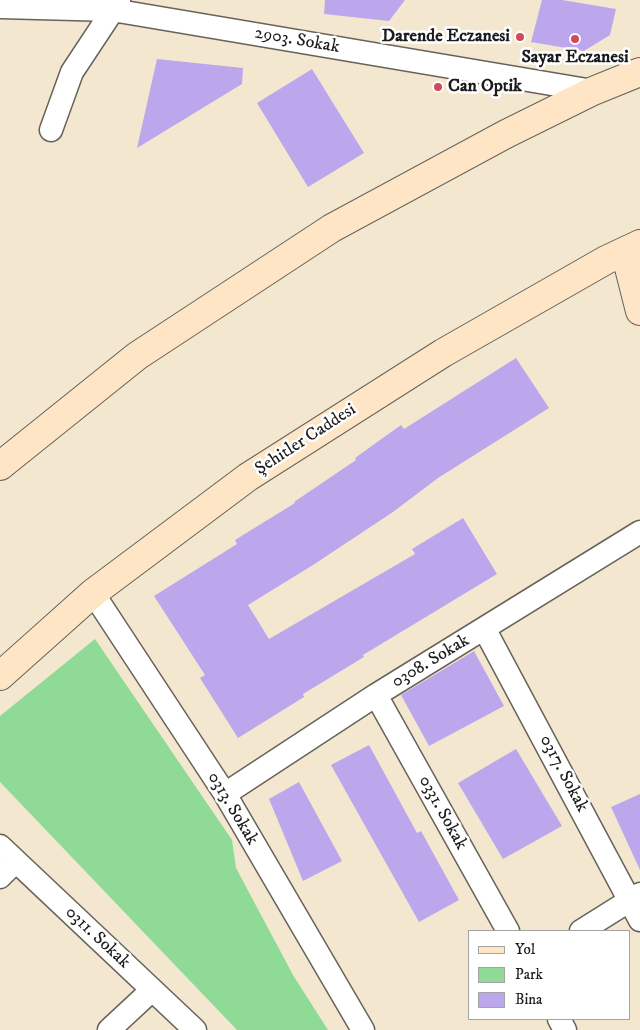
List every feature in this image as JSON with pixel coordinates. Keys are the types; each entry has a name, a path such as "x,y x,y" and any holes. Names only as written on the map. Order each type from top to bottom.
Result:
{"street":[{"name":"2903. Sokak","path":"0,7 116,5 593,91"},
{"path":"51,130 72,72 116,5"},
{"path":"0,466 137,356 332,228 506,134 593,91 640,72"},
{"path":"632,248 640,311"},
{"name":"Şehitler Caddesi","path":"0,676 93,593 256,472 443,353 632,248"},
{"name":"0308. Sokak","path":"224,794 376,695 485,630 640,532"},
{"name":"0313. Sokak","path":"93,593 224,794 363,1030"},
{"name":"0317. Sokak","path":"485,630 635,897 640,920"},
{"name":"0331. Sokak","path":"376,695 507,930"},
{"name":"0311. Sokak","path":"0,846 8,870 152,990 195,1030"},
{"path":"582,930 635,897"},
{"path":"109,1030 152,990"}],"green space":[{"path":"95,639 232,840 236,868 293,975 328,1030 237,1030 0,782 0,716"}],"building":[{"path":"325,0 405,0 389,21 324,14"},
{"path":"542,0 562,0 616,9 610,35 584,51 531,42"},
{"path":"157,59 243,68 242,84 137,148"},
{"path":"312,69 364,153 308,187 257,103"},
{"path":"516,358 549,408 438,478 393,512 248,605 269,639 415,554 412,549 463,518 497,574 363,655 364,657 303,694 304,697 238,738 200,678 205,675 154,596 237,544 235,540 295,503 356,460 355,458 401,425 404,429"},
{"path":"474,651 504,706 429,746 401,695"},
{"path":"369,745 417,833 421,831 459,900 419,922 331,765"},
{"path":"516,749 562,826 503,859 458,783"},
{"path":"299,782 342,861 303,881 269,799"},
{"path":"640,794 640,870 611,807"}],"place":[{"name":"Darende Eczanesi","path":"520,37"},
{"name":"Sayar Eczanesi","path":"575,39"},
{"name":"Can Optik","path":"438,87"}]}
